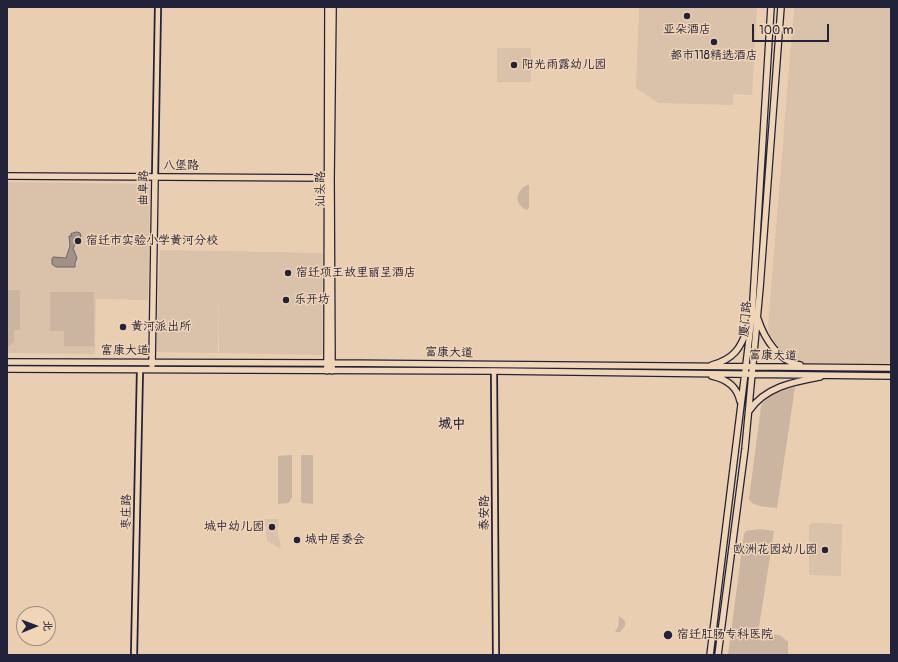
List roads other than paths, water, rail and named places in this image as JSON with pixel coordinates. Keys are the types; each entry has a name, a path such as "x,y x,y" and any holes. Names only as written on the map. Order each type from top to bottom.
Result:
{"street":[{"name":"曲阜路","path":"152,370 158,7"},
{"name":"汕头路","path":"328,7 330,371"},
{"name":"汕头路","path":"329,178 333,7"},
{"name":"厦门路","path":"718,655 738,511 753,367 754,315 772,7"},
{"name":"厦门路","path":"710,655 745,374 754,315 781,7"},
{"name":"八堡路","path":"7,176 329,178"},
{"path":"702,367 724,361 734,354 743,341 754,315"},
{"path":"754,315 770,343 790,363 832,368"},
{"name":"富康大道","path":"7,362 891,368"},
{"name":"富康大道","path":"7,369 891,376"},
{"name":"枣庄路","path":"134,655 140,370"},
{"name":"泰安路","path":"494,372 496,655"},
{"path":"702,374 724,379 729,382 739,395 741,408"},
{"path":"749,411 761,397 776,389 809,379 832,375"}],"place":[{"name":"亚朵酒店","path":"687,16"},
{"name":"都市118精选酒店","path":"714,42"},
{"name":"阳光雨露幼儿园","path":"514,65"},
{"name":"宿迁市实验小学黄河分校","path":"78,241"},
{"name":"宿迁项王故里丽呈酒店","path":"288,273"},
{"name":"乐开坊","path":"286,300"},
{"name":"黄河派出所","path":"123,327"},
{"name":"城中幼儿园","path":"272,527"},
{"name":"城中居委会","path":"297,540"},
{"name":"欧洲花园幼儿园","path":"825,550"},
{"name":"宿迁肛肠专科医院","path":"668,635"}],"district":[{"name":"城中","path":"452,424"}]}
